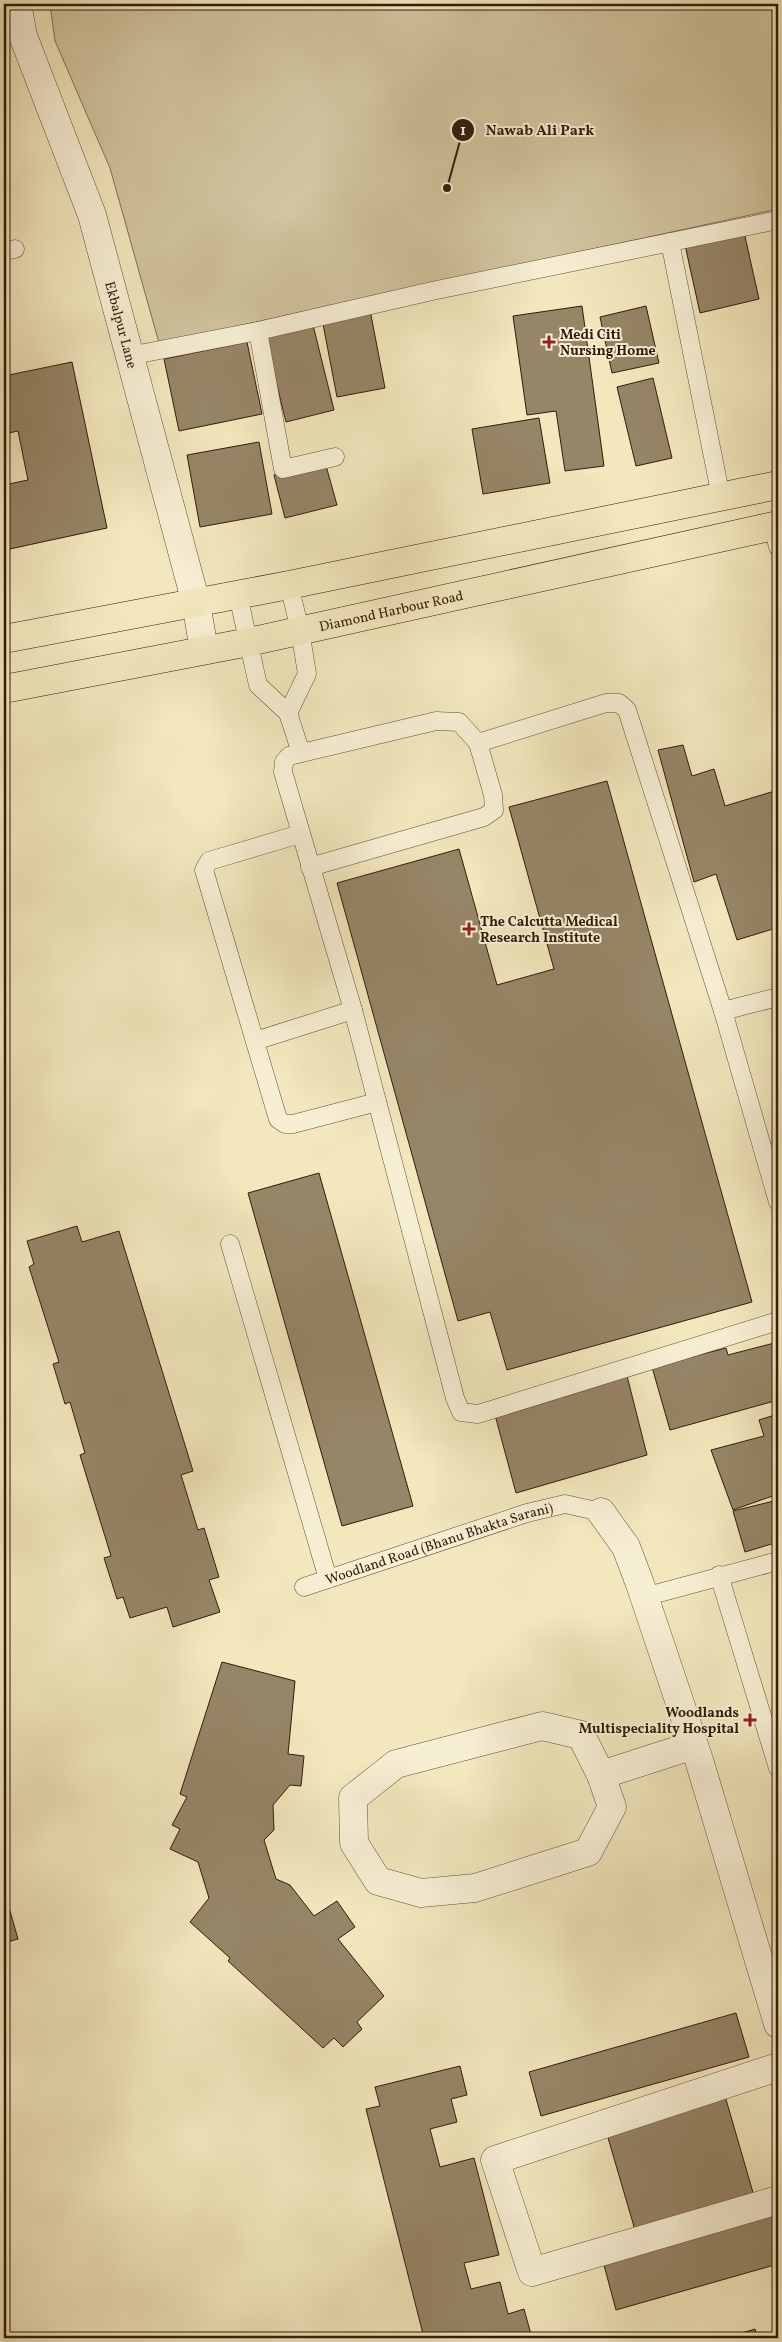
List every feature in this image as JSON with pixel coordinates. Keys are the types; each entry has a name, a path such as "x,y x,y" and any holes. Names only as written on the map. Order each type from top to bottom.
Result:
{"main road":[{"path":"4,639 289,585 778,485"},
{"name":"Diamond Harbour Road","path":"4,689 249,642 776,533"}],"street":[{"name":"Ekbalpur Lane","path":"17,4 23,36 92,216 196,603 204,650"},
{"name":"Woodland Road (Bhanu Bhakta Sarani)","path":"601,1512 626,1547 644,1597 694,1745 778,2024"},
{"path":"542,1726 580,1734 601,1775 612,1807 588,1852 475,1888 421,1893 378,1880 354,1843 353,1798 396,1764 542,1726"},
{"path":"601,1775 694,1745"},
{"path":"778,2067 495,2160 532,2272 778,2200"}],"lane":[{"path":"129,356 258,331 432,291 778,220"},
{"path":"670,242 720,497"},
{"path":"258,331 283,468 335,457"},
{"path":"288,713 307,674 300,630 289,585"},
{"path":"238,594 258,685 288,713 301,753"},
{"path":"478,743 606,704 620,703 627,710 723,1010 778,1202"},
{"path":"310,867 484,817 494,810 493,795 478,743 459,722 436,721 289,756 284,762 283,772 300,834 353,1010 455,1398 461,1412 478,1414 778,1321"},
{"path":"300,834 209,861 204,870 278,1119 285,1124 293,1124 377,1102"},
{"path":"723,1010 778,996"},
{"path":"255,1041 353,1010"},
{"path":"230,1244 328,1579"},
{"name":"Woodland Road (Bhanu Bhakta Sarani)","path":"304,1587 528,1513 565,1504 601,1512"},
{"path":"644,1597 719,1575 778,1561"},
{"path":"719,1575 778,1768"}],"shaded area":[{"path":"50,4 778,4 778,209 159,343 110,168 55,41"}],"building":[{"path":"744,232 759,299 700,313 685,245"},
{"path":"582,306 604,466 565,471 556,411 527,415 513,316"},
{"path":"646,306 659,363 612,373 600,317"},
{"path":"370,310 385,388 337,397 322,319"},
{"path":"312,321 334,410 286,422 264,333"},
{"path":"247,342 262,414 179,431 164,359"},
{"path":"72,362 107,528 5,550 4,485 28,480 18,431 4,434 4,376"},
{"path":"653,378 672,458 636,466 617,387"},
{"path":"539,418 550,483 483,494 472,429"},
{"path":"259,442 272,514 200,527 187,455"},
{"path":"325,462 337,505 285,518 274,475"},
{"path":"683,745 692,776 714,769 725,806 778,790 778,946 773,929 737,940 716,874 694,882 658,750"},
{"path":"607,781 752,1302 507,1370 490,1312 458,1321 337,883 459,849 497,985 554,969 509,807"},
{"path":"319,1173 413,1506 342,1526 248,1193"},
{"path":"77,1226 82,1242 119,1231 193,1471 181,1475 198,1530 204,1528 219,1577 209,1580 220,1612 173,1627 167,1607 130,1618 123,1597 117,1599 104,1558 111,1556 80,1455 85,1453 70,1402 65,1404 53,1364 59,1362 29,1267 34,1264 27,1241"},
{"path":"778,1342 778,1400 670,1430 652,1367 726,1348 728,1355"},
{"path":"627,1376 647,1455 516,1493 495,1415"},
{"path":"778,1414 778,1494 733,1510 711,1450 764,1436 759,1420"},
{"path":"778,1500 778,1542 745,1552 733,1511"},
{"path":"222,1662 295,1681 288,1754 304,1756 301,1786 290,1785 273,1805 274,1830 264,1840 276,1879 290,1885 314,1916 337,1901 355,1927 338,1939 384,1996 357,2022 362,2029 343,2047 334,2038 323,2048 228,1961 230,1958 190,1922 209,1898 198,1862 170,1849 180,1829 172,1825 187,1797 180,1794"},
{"path":"4,1890 18,1939 4,1943"},
{"path":"736,2013 749,2057 541,2116 529,2072"},
{"path":"460,2066 467,2095 451,2099 457,2122 430,2129 440,2167 474,2158 499,2255 464,2263 471,2289 500,2282 508,2314 524,2309 532,2338 424,2338 366,2109 380,2106 375,2087"},
{"path":"725,2096 754,2196 635,2230 606,2131"},
{"path":"778,2214 778,2264 616,2310 604,2265"},
{"path":"755,2329 758,2338 725,2338"}],"place":[{"name":"Nawab Ali Park","path":"447,188"},
{"name":"Medi Citi Nursing Home","path":"549,342"},
{"name":"The Calcutta Medical Research Institute","path":"469,929"},
{"name":"Woodlands Multispeciality Hospital","path":"750,1720"}]}
